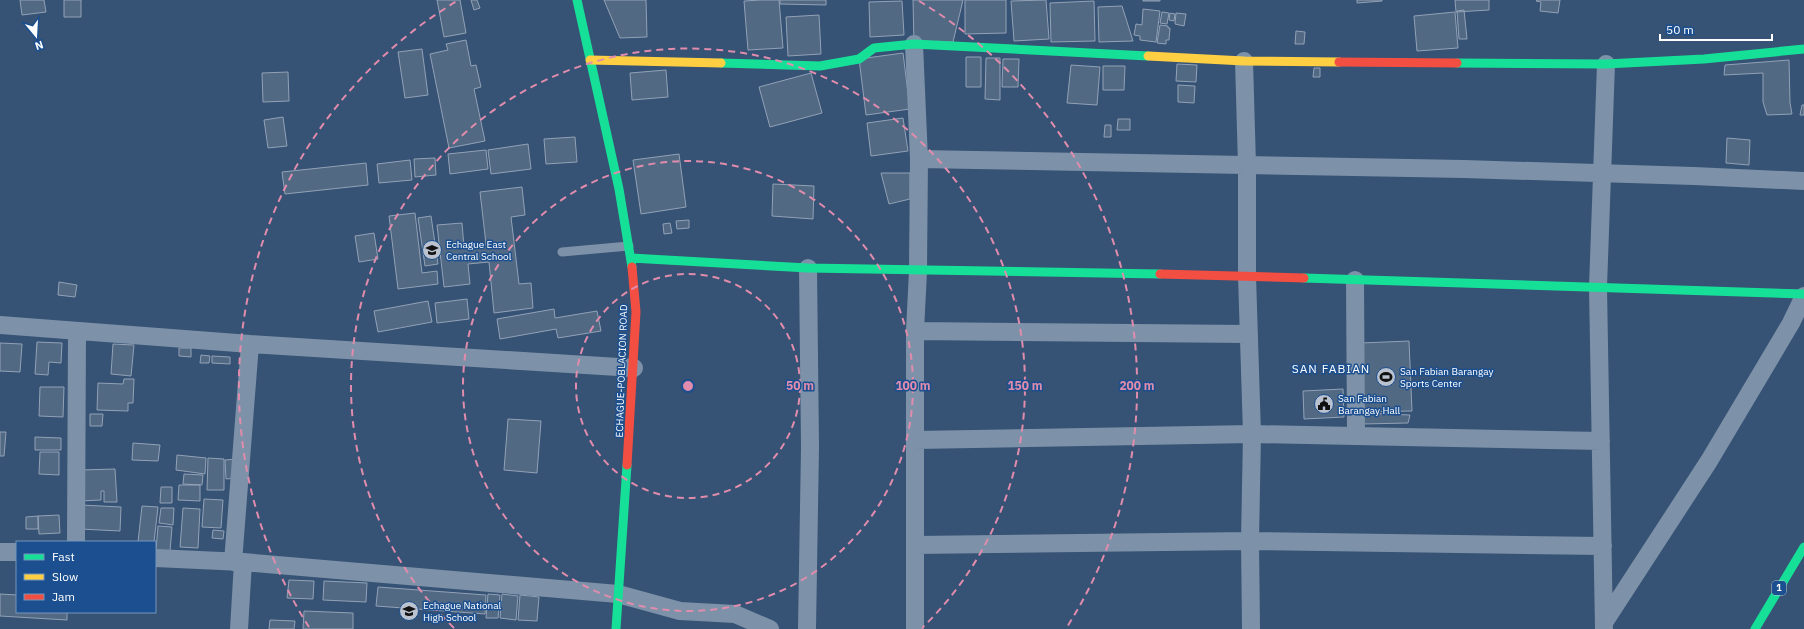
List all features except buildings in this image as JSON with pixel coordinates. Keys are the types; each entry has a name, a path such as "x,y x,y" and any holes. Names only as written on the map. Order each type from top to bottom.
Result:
{"main road":[{"name":"ECHAGUE-POBLACION ROAD","path":"577,0 619,189 632,258 636,312 634,368 616,629"},
{"path":"590,60 820,66 858,59 874,48 914,44 1244,61 1606,64 1704,59 1804,49"},
{"path":"632,258 808,268 1247,276 1804,295"},
{"name":"1","path":"1754,629 1804,547"}],"street":[{"path":"914,44 919,159 918,271 915,330 915,629"},
{"path":"1244,61 1247,165 1247,276 1252,434 1250,541 1251,629"},
{"path":"1604,625 1598,287 1606,64"},
{"path":"919,159 1464,169 1804,181"},
{"path":"807,629 810,447 808,268"},
{"path":"1355,280 1356,436"},
{"path":"1604,625 1709,460 1791,323 1804,295"},
{"path":"0,325 250,344 634,368"},
{"path":"915,330 1249,334"},
{"path":"76,541 77,331"},
{"path":"239,629 238,562 250,344"},
{"path":"915,440 1252,434 1601,441"},
{"path":"915,545 1250,541 1603,546"},
{"path":"0,552 16,552"},
{"path":"156,558 238,562 618,594 680,612 735,614 770,629"}],"lane":[{"path":"562,252 629,246"}],"traffic: fast":[{"path":"577,0 619,189 632,267"},
{"path":"721,63 820,66 859,59 874,48 914,44 1148,56"},
{"path":"1457,63 1606,64 1704,59 1804,49"},
{"path":"631,258 808,268 1160,274"},
{"path":"1304,278 1804,294"},
{"path":"616,629 627,465"},
{"path":"1755,629 1804,547"}],"traffic: slow":[{"path":"1148,56 1244,61 1339,62"},
{"path":"590,60 721,63"}],"traffic: jam":[{"path":"1339,62 1457,63"},
{"path":"627,465 636,312 632,267"},
{"path":"1160,274 1304,278"}],"place":[{"name":"Echague East Central School","path":"432,250"},
{"name":"San Fabian Barangay Sports Center","path":"1386,377"},
{"name":"San Fabian Barangay Hall","path":"1324,404"},
{"name":"Echague National High School","path":"409,611"}],"district":[{"name":"SAN FABIAN","path":"1331,369"}]}
